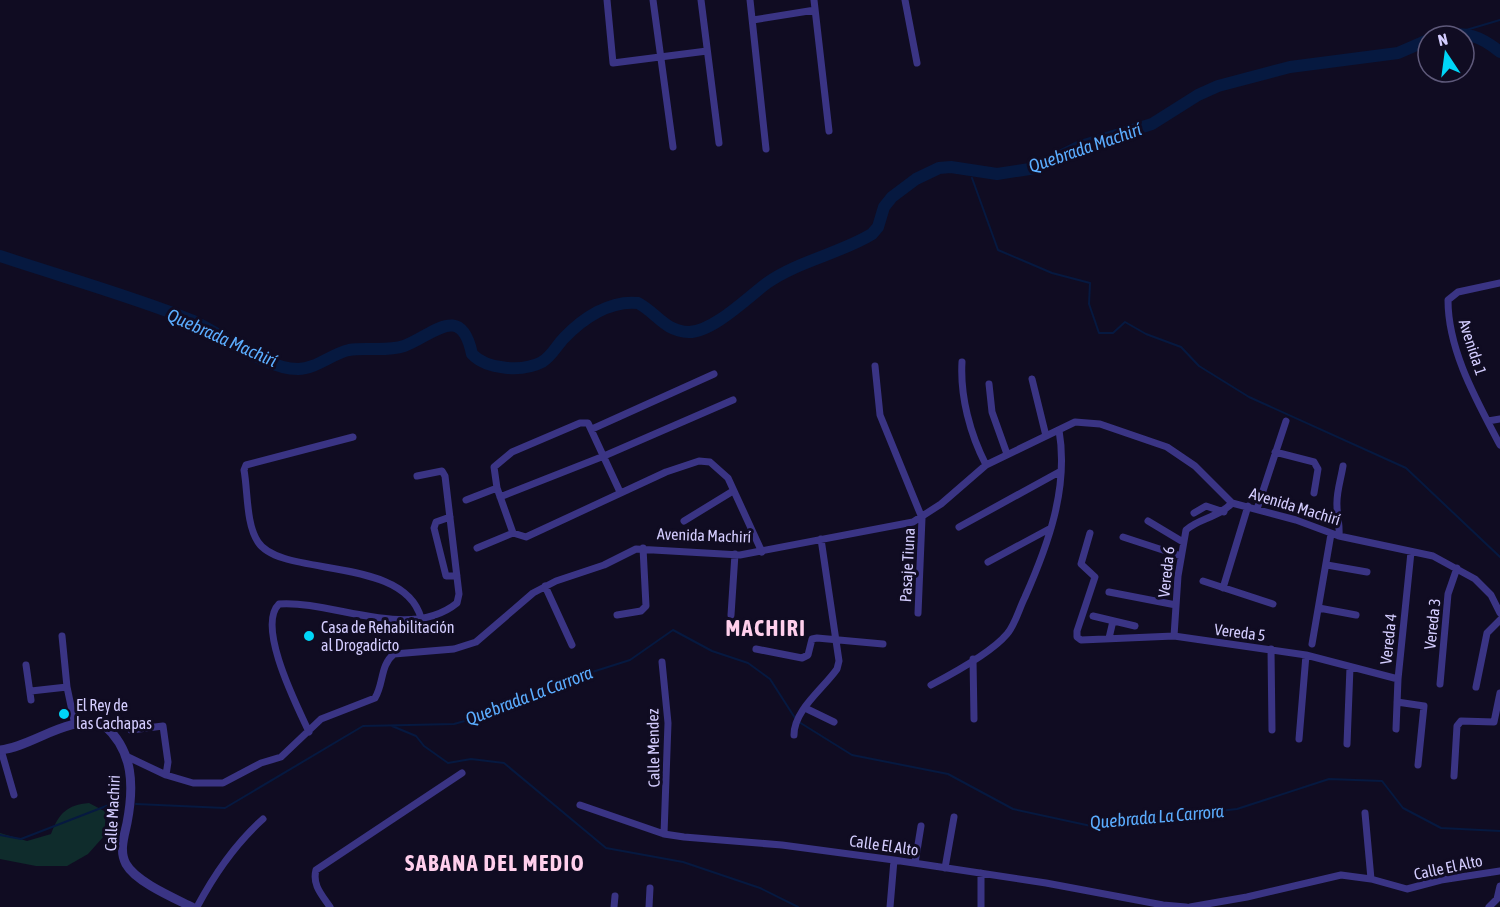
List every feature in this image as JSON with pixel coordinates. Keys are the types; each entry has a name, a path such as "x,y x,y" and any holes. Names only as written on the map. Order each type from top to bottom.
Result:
{"street":[{"path":"607,0 613,63 707,51"},
{"path":"653,0 673,147"},
{"path":"701,0 718,142"},
{"path":"750,0 766,149"},
{"path":"814,0 830,131"},
{"path":"905,0 917,63"},
{"path":"753,20 815,10"},
{"name":"Avenida 1","path":"1500,283 1458,292 1448,300 1448,314 1455,343 1500,445"},
{"path":"962,362 965,404 977,446 986,465"},
{"path":"875,366 880,415 922,518"},
{"path":"592,429 714,374"},
{"path":"1032,379 1046,436"},
{"path":"989,384 992,412 1007,454"},
{"path":"500,497 604,456 733,400"},
{"path":"1488,422 1500,419"},
{"path":"1257,509 1286,421"},
{"name":"Avenida Machirí","path":"0,750 75,725 90,723 104,725 128,757 166,775 193,783 223,783 281,756 321,719 375,698 380,690 385,664 394,654 454,649 476,642 522,601 545,586 643,548 735,554 762,552 899,525 922,518 986,465 1075,422 1094,422 1154,441 1187,460 1232,503 1248,506 1335,535 1433,555 1483,586 1500,613"},
{"path":"513,533 497,488 494,467 512,452 580,423 588,423 592,429 620,492"},
{"path":"931,685 973,659 1009,632 1032,582 1051,528 1059,493 1061,471 1062,445 1059,430"},
{"path":"353,437 246,465 244,470 253,532 259,543 274,556 363,574 393,588 417,606 420,618"},
{"path":"1275,452 1314,462 1318,469 1314,493"},
{"path":"477,548 513,533 525,537 666,472 699,462 710,462 720,469 733,491 762,552"},
{"path":"1312,644 1327,565 1341,519 1337,509 1343,466"},
{"path":"309,732 274,644 272,617 274,608 279,604 288,603 352,616 420,618 439,614 457,603 457,576 445,476 442,471 417,476"},
{"path":"959,527 1061,471"},
{"path":"466,500 497,488"},
{"path":"684,521 733,491"},
{"name":"Vereda 6","path":"1174,636 1181,556 1186,530 1192,525 1224,512 1232,503"},
{"path":"1194,513 1206,506 1224,512"},
{"path":"1223,588 1248,506"},
{"path":"450,517 436,522 434,528 446,576 457,576"},
{"name":"Pasaje Tiuna","path":"918,613 922,518"},
{"path":"1148,521 1183,542"},
{"path":"988,562 1051,528"},
{"name":"Vereda 5","path":"1090,533 1081,564 1095,577 1077,637 1081,640 1174,636 1306,655 1398,679"},
{"path":"1123,537 1181,556"},
{"path":"794,735 794,726 837,669 838,640 821,539"},
{"path":"618,615 641,611 646,606 643,548"},
{"name":"Vereda 4","path":"1396,729 1398,679 1411,552"},
{"path":"731,615 735,554"},
{"path":"1327,565 1367,572"},
{"name":"Vereda 3","path":"1440,684 1448,594 1457,568"},
{"path":"1203,582 1273,604"},
{"path":"545,586 572,645"},
{"path":"1109,592 1176,605"},
{"path":"1319,608 1356,615"},
{"path":"1093,616 1135,626"},
{"path":"1476,687 1487,633 1500,620"},
{"path":"1109,638 1113,621"},
{"path":"62,636 67,687 75,725"},
{"path":"756,649 802,658 808,655 812,639 883,644"},
{"path":"1271,649 1272,730"},
{"path":"1299,739 1306,655"},
{"path":"973,659 974,719"},
{"name":"Calle Mendez","path":"662,662 668,723 664,834"},
{"path":"26,665 31,700"},
{"path":"1347,744 1350,667"},
{"path":"31,691 67,687"},
{"path":"1454,776 1457,726 1461,721 1494,722 1500,693"},
{"path":"1397,702 1424,706 1418,765"},
{"path":"806,708 834,722"},
{"path":"131,730 163,726 168,762 166,775"},
{"path":"0,750 14,795"},
{"name":"Calle Machiri","path":"128,757 131,791 122,853 127,865 153,886 192,907"},
{"path":"330,907 317,889 314,878 316,870 462,773"},
{"name":"Calle El Alto","path":"580,805 664,834 782,844 981,873 1163,905 1188,907 1247,897 1341,875 1371,879 1407,889 1441,880 1500,871"},
{"path":"1365,813 1371,879"},
{"path":"945,868 954,817"},
{"path":"197,907 209,884 240,840 263,819"},
{"path":"915,863 921,826"},
{"path":"890,907 894,860"},
{"path":"981,873 981,907"},
{"path":"1489,907 1497,899 1500,886"},
{"path":"649,907 650,888"},
{"path":"614,907 615,896"},
{"path":"1247,897 1248,907"}],"green space":[{"path":"89,803 106,812 104,836 88,854 67,866 36,866 0,859 0,833 27,841 51,834 65,811"}],"waterway":[{"path":"1476,27 1500,20"},
{"name":"Quebrada Machirí","path":"1476,37 1500,52"},
{"name":"Quebrada Machirí","path":"1398,48 1416,44"},
{"name":"Quebrada Machirí","path":"0,256 191,320 258,357 285,367 305,368 349,350 397,348 444,326 461,329 467,338 472,354 479,359 506,368 525,367 546,360 564,338 588,317 617,304 638,303 667,325 680,331 689,332 709,326 730,313 779,275 872,234 878,227 884,207 892,197 916,179 939,168 951,167 997,174 1036,168 1078,147 1152,124 1198,95 1218,86 1290,67 1398,53 1416,45"},
{"path":"972,178 998,250 1052,273 1090,283 1089,304 1099,333 1113,333 1125,322 1146,334 1181,347 1199,366 1249,397 1406,468 1500,557"},
{"name":"Quebrada La Carrora","path":"136,804 225,808 363,726 454,724 493,713 548,686 630,660 673,630 712,651 748,663 770,679 795,718"},
{"name":"Quebrada La Carrora","path":"799,722 852,755 948,774 1013,809 1091,826 1237,809 1329,779 1382,781 1403,808 1441,828 1500,831"},
{"path":"392,726 416,736 424,746 448,763 471,759 504,763 606,848 683,862 760,888 798,907"},
{"name":"Quebrada La Carrora","path":"0,835 21,839 114,803"}],"place":[{"name":"Casa de Rehabilitación al Drogadicto","path":"309,636"},
{"name":"El Rey de las Cachapas","path":"64,714"}],"district":[{"name":"MACHIRI","path":"766,628"},
{"name":"SABANA DEL MEDIO","path":"495,863"}]}
